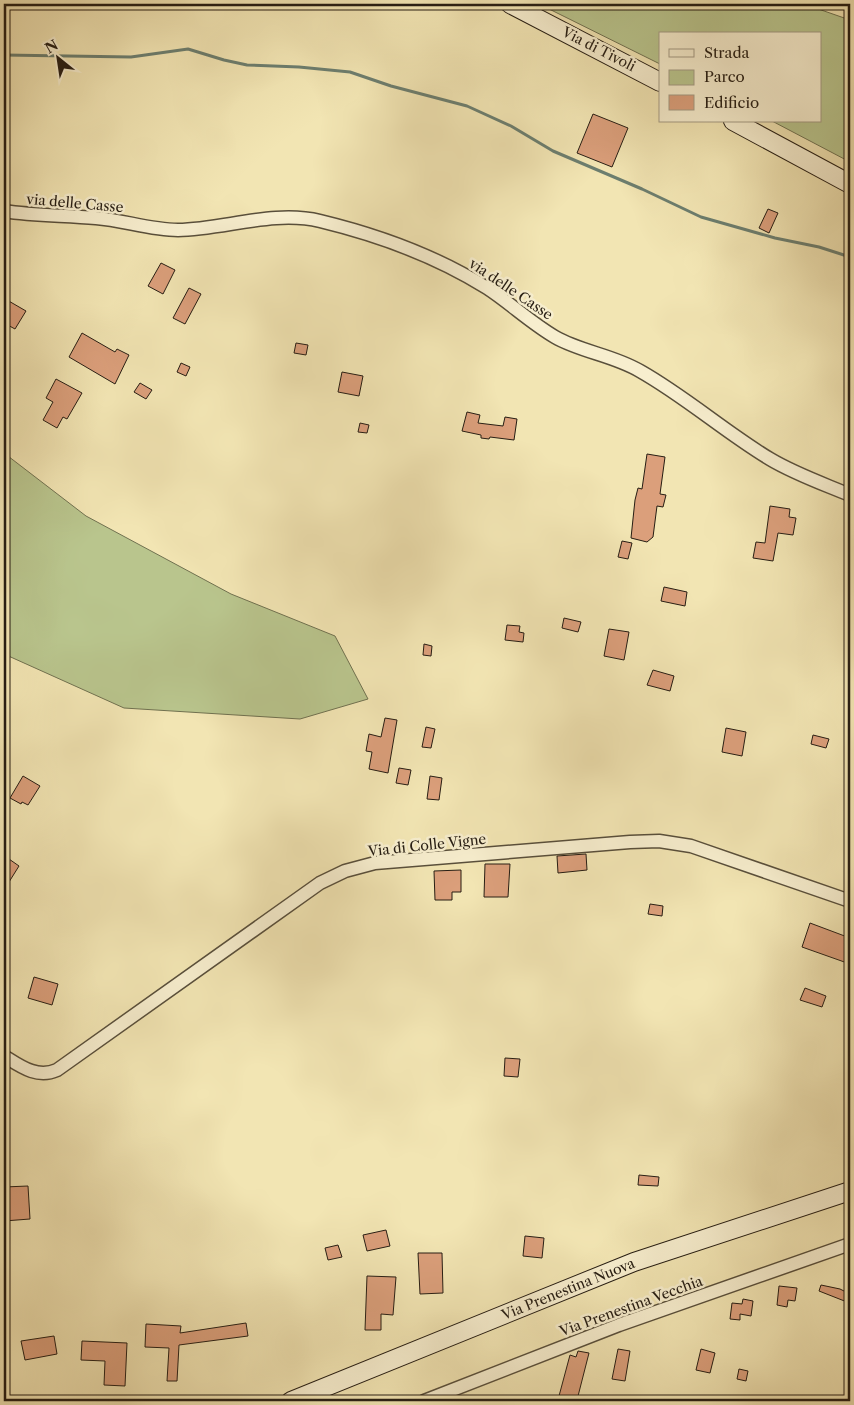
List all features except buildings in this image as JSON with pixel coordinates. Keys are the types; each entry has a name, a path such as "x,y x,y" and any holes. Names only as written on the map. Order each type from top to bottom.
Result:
{"main road":[{"name":"Via di Tivoli","path":"510,4 659,81"},
{"path":"735,122 850,184"},
{"name":"Via Prenestina Nuova","path":"291,1401 634,1262 850,1191"}],"street":[{"name":"via delle Casse","path":"4,211 60,217 96,218 170,230 202,228 292,216 330,224 398,245 433,258 479,284 566,343 640,370 681,396 772,460 850,495"},
{"name":"Via di Colle Vigne","path":"4,1056 34,1072 46,1074 57,1070 320,883 345,871 375,863 630,842 668,842 691,846 850,901"},
{"name":"Via Prenestina Vecchia","path":"424,1401 619,1325 850,1244"}],"green space":[{"path":"539,4 804,4 850,20 850,162 774,122 822,122 822,32 659,32 659,64"},
{"path":"4,453 86,516 231,594 335,636 368,699 300,719 124,708 4,654"}],"waterway":[{"path":"4,55 131,57 188,49 247,65 299,67 350,72 391,86 467,106 511,126 553,151 642,189 701,217 775,238 819,247 850,257"}]}
